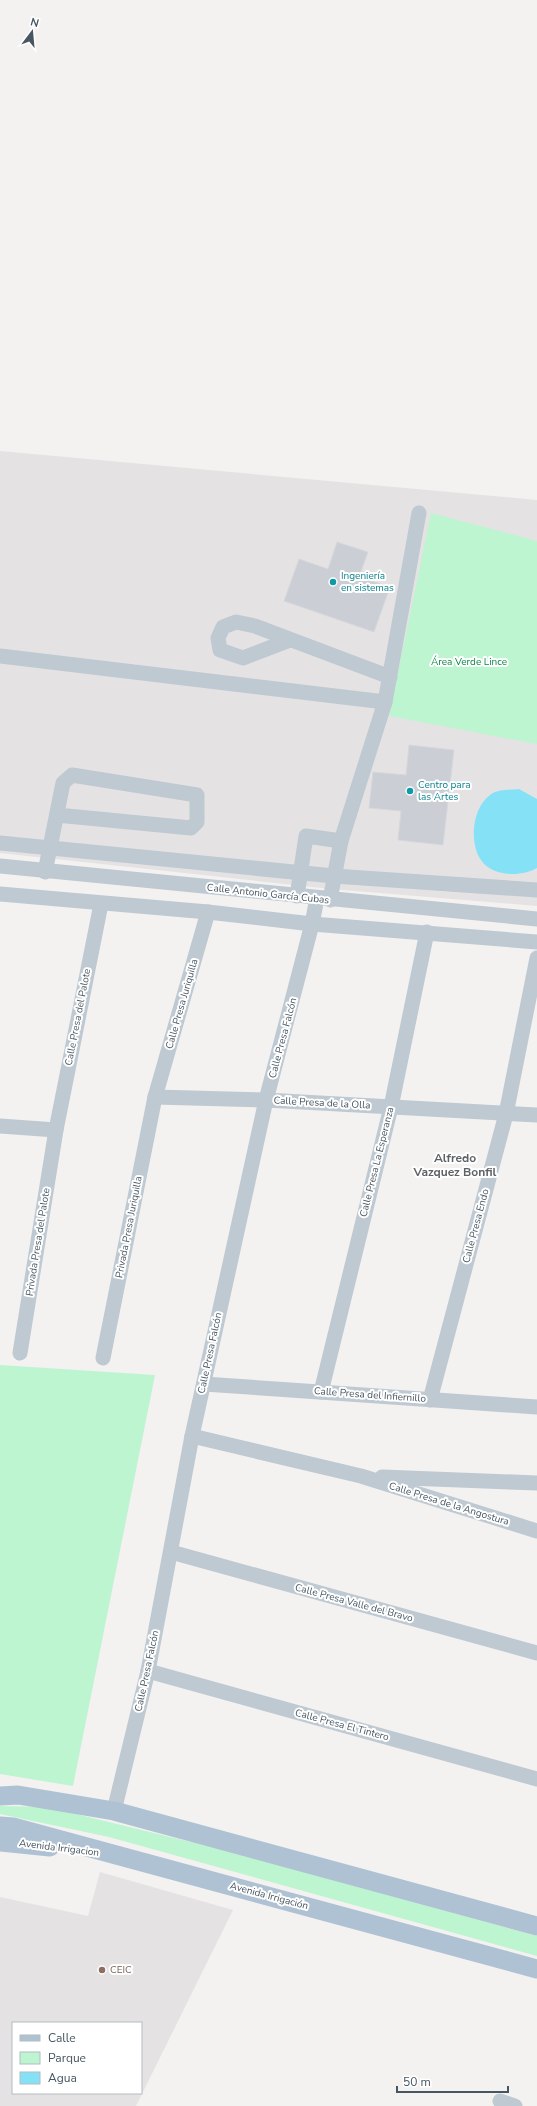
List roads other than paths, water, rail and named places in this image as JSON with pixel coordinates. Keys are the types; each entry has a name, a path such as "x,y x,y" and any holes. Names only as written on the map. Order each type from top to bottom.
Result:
{"main road":[{"path":"6,1795 114,1811 537,1926"},
{"name":"Avenida Irrigación","path":"0,1826 13,1827 117,1854 537,1969"},
{"name":"Avenida Irrigacion","path":"0,1842 117,1854"}],"street":[{"name":"Calle Presa Falcón","path":"114,1811 148,1672 192,1436 266,1100 312,924 334,876 340,841 385,702 419,513"},
{"path":"290,640 390,677"},
{"path":"0,656 385,702"},
{"path":"45,872 63,783 72,775 197,794 197,822 191,828 57,815"},
{"path":"297,896 306,836 340,841"},
{"path":"0,843 334,876 537,890"},
{"name":"Calle Antonio García Cubas","path":"0,866 45,872 537,920"},
{"path":"0,894 101,904 208,912 312,924 537,942"},
{"name":"Calle Presa del Palote","path":"56,1130 101,904"},
{"name":"Calle Presa Juriquilla","path":"155,1097 208,912"},
{"name":"Calle Presa La Esperanza","path":"321,1392 391,1107 426,932"},
{"name":"Calle Presa Endo","path":"430,1400 506,1114 537,958"},
{"name":"Calle Presa de la Olla","path":"155,1097 266,1100 537,1115"},
{"name":"Privada Presa Juriquilla","path":"103,1358 155,1097"},
{"path":"0,1126 56,1130"},
{"name":"Privada Presa del Palote","path":"20,1353 56,1130"},
{"name":"Calle Presa del Infiernillo","path":"204,1384 537,1407"},
{"name":"Calle Presa de la Angostura","path":"192,1436 361,1476 537,1531"},
{"name":"Calle Presa de la Angostura","path":"361,1476 537,1483"},
{"name":"Calle Presa Valle del Bravo","path":"171,1552 537,1653"},
{"name":"Calle Presa El Tintero","path":"148,1672 537,1779"},
{"path":"500,2101 515,2106"}],"water":[{"path":"519,789 537,799 537,868 523,873 508,874 492,870 481,860 477,853 475,844 474,826 479,808 490,795 500,791"}],"place":[{"name":"Ingeniería en sistemas","path":"333,582"},
{"name":"Centro para las Artes","path":"410,791"},
{"name":"CEIC","path":"102,1970"}],"district":[{"name":"Alfredo Vazquez Bonfil","path":"455,1165"}],"park label":[{"name":"Área Verde Lince","path":"469,662"}]}
